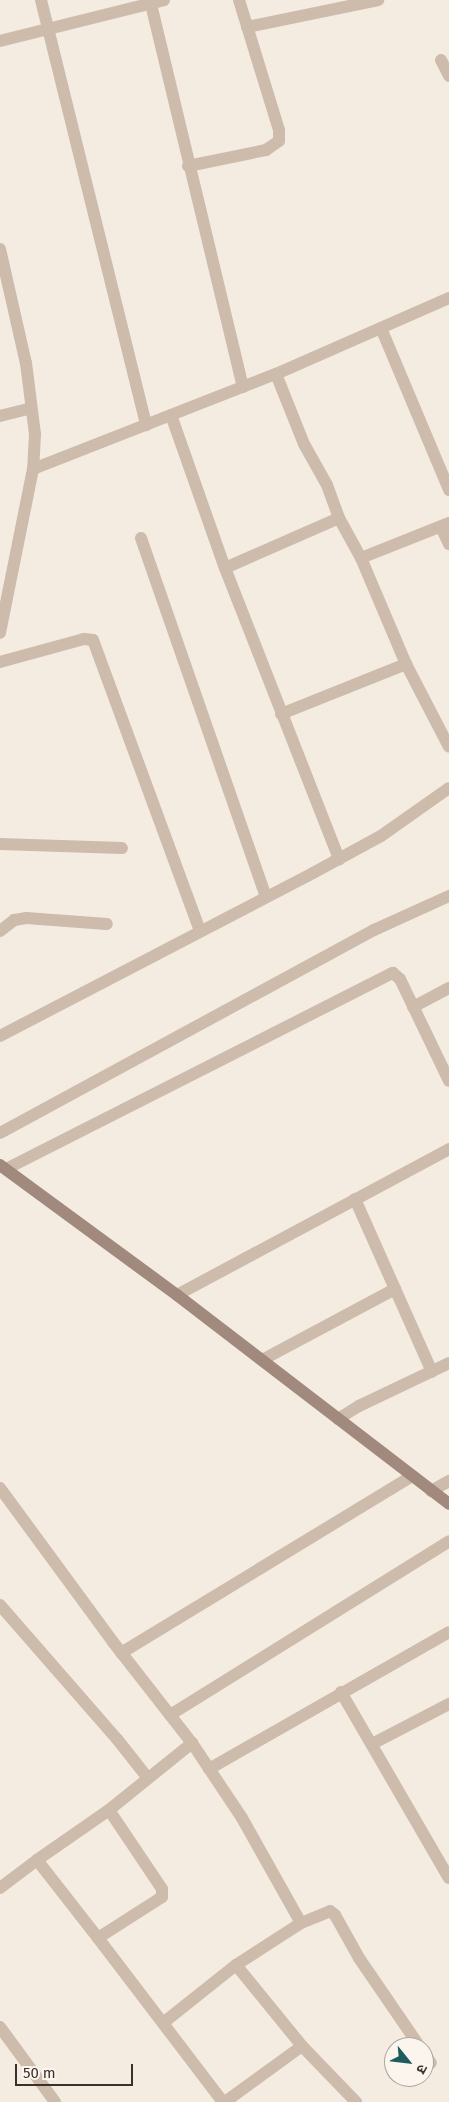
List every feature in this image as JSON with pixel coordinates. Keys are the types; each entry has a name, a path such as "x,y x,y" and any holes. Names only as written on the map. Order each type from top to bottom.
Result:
{"street":[{"path":"41,0 146,425"},
{"path":"0,41 164,0"},
{"path":"188,166 266,150 279,141 279,130 239,0"},
{"path":"247,26 378,0"},
{"path":"150,2 188,166 243,387"},
{"path":"441,60 449,76"},
{"path":"0,249 26,363 35,434 33,469 1,626"},
{"path":"33,469 276,374 449,298"},
{"path":"381,328 449,490"},
{"path":"276,374 304,444 327,485 339,518 361,558 406,664 449,747"},
{"path":"0,416 31,408"},
{"path":"171,415 225,568 339,859"},
{"path":"225,568 339,518"},
{"path":"361,558 445,525 449,544"},
{"path":"141,538 266,897"},
{"path":"0,662 84,639 93,640 200,931"},
{"path":"282,714 406,664"},
{"path":"0,1036 339,859 380,836 449,788"},
{"path":"0,844 122,848"},
{"path":"0,1133 374,930 449,896"},
{"path":"0,930 14,920 26,918 107,924"},
{"path":"449,1081 400,978 395,974 390,974 3,1167 177,1294 449,1504"},
{"path":"413,1007 449,988"},
{"path":"177,1294 356,1199 447,1154"},
{"path":"356,1199 432,1372"},
{"path":"262,1360 395,1288"},
{"path":"338,1419 359,1406 449,1363"},
{"path":"121,1653 412,1476"},
{"path":"431,1491 449,1481"},
{"path":"0,1488 121,1653 192,1743 242,1818 301,1923"},
{"path":"170,1715 449,1542"},
{"path":"0,1604 117,1739 147,1777"},
{"path":"209,1769 449,1632"},
{"path":"341,1692 449,1878"},
{"path":"372,1744 449,1704"},
{"path":"0,1888 109,1810 147,1777 192,1743"},
{"path":"98,1938 159,1900 163,1893 109,1810"},
{"path":"37,1860 224,2102 302,2046"},
{"path":"163,2022 236,1965 301,1923 326,1911 333,1912 359,1958 413,2037"},
{"path":"236,1965 302,2046 355,2102"},
{"path":"2,2036 55,2102"}]}
